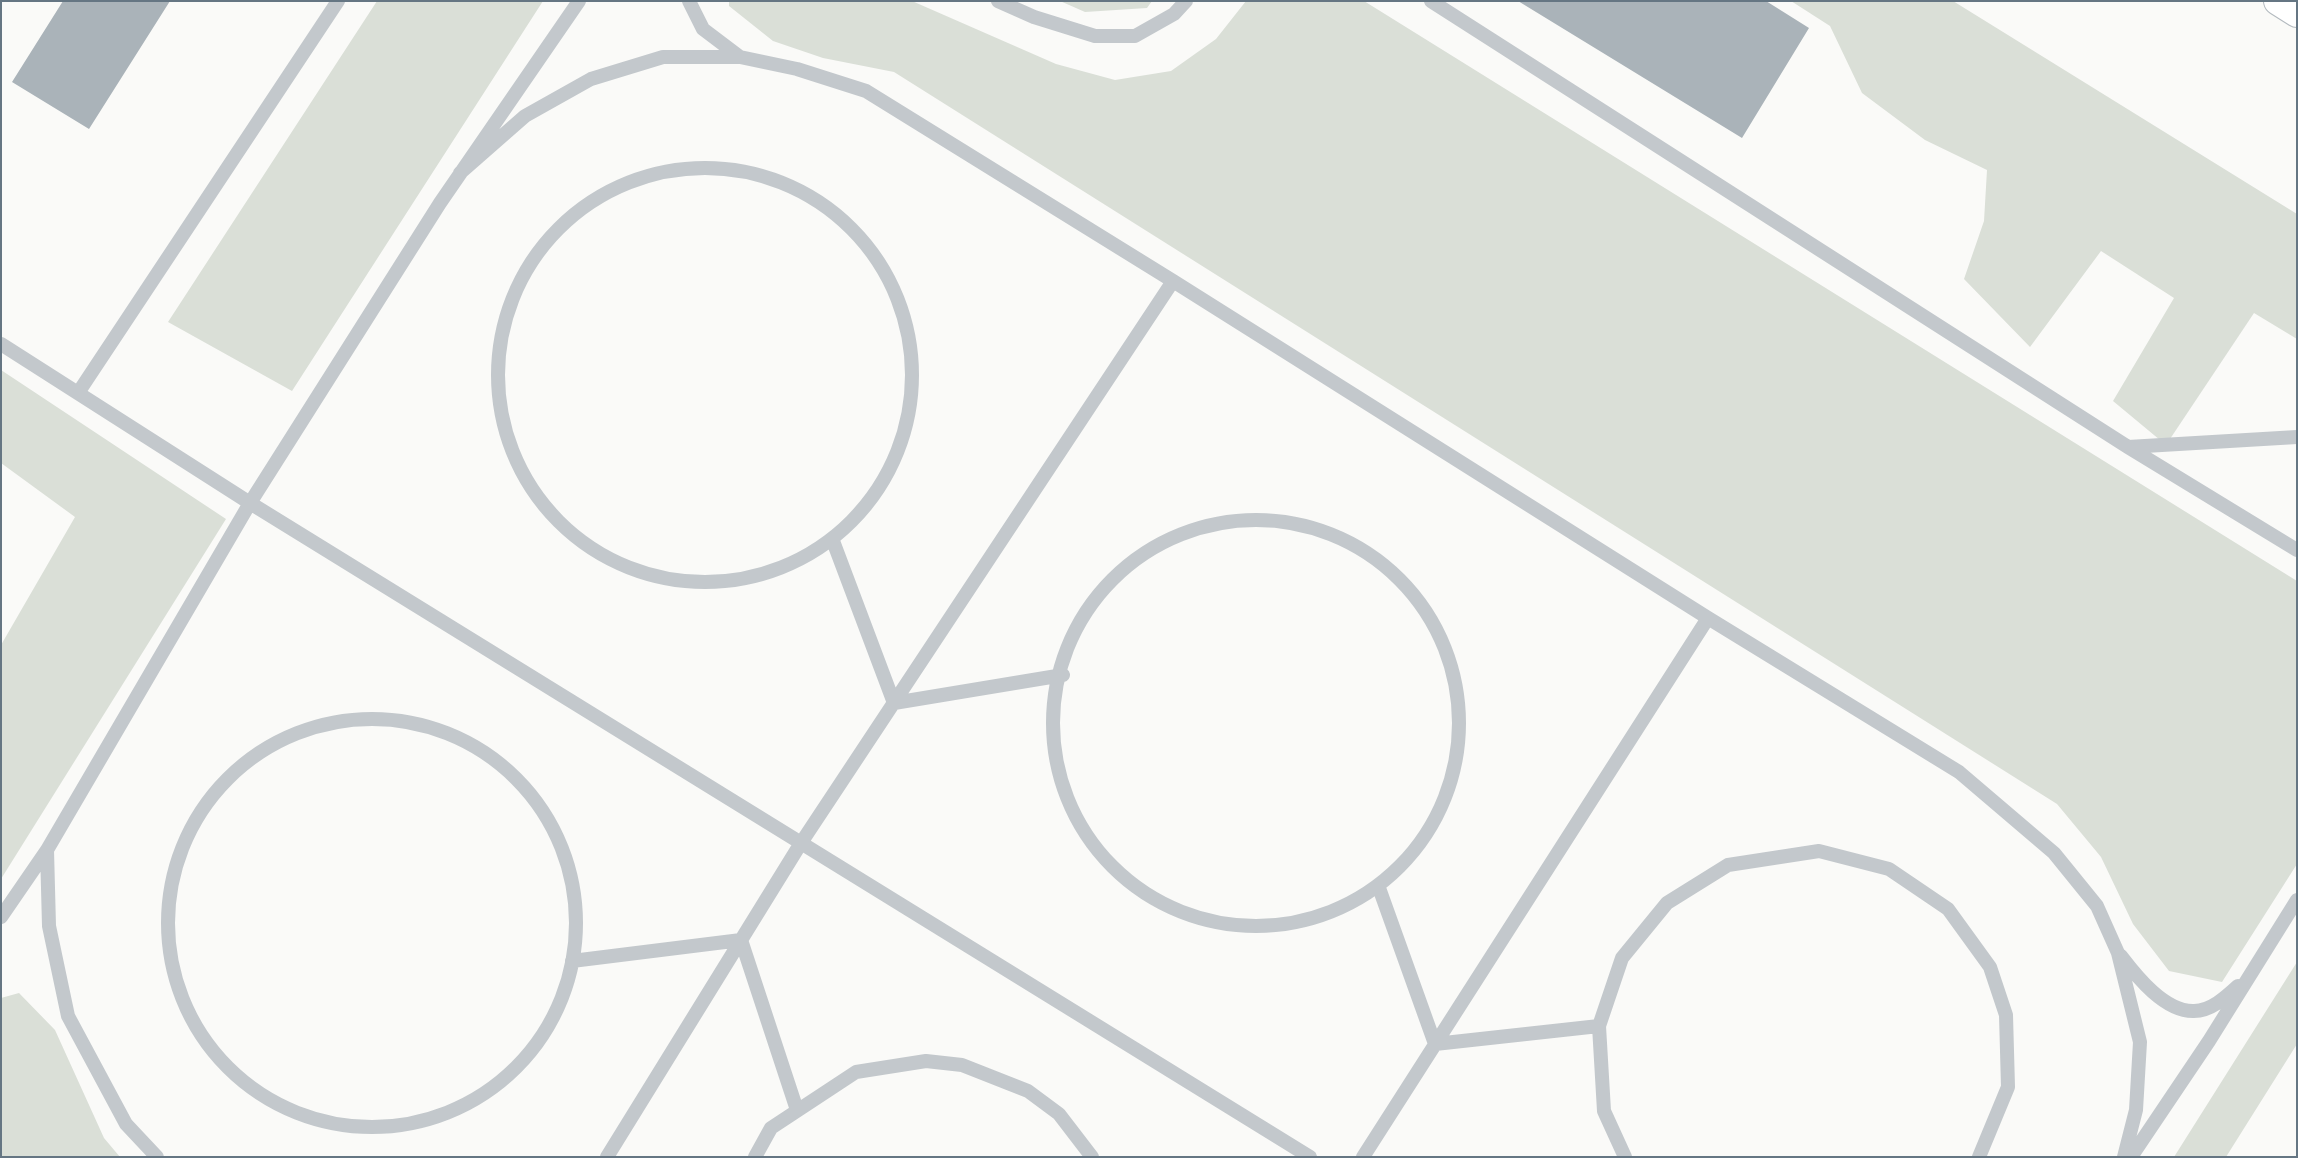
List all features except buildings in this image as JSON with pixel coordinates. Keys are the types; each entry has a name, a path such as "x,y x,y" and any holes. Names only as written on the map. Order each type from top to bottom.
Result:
{"street":[{"path":"2278,1 2297,13"}],"lane":[{"path":"78,393 338,1"},
{"path":"1,917 47,850 250,502 460,173 579,1"},
{"path":"689,1 704,29 740,57"},
{"path":"998,1 1034,17 1096,36 1135,36 1174,14 1186,1"},
{"path":"1431,1 2128,447 2297,550"},
{"path":"460,173 525,116 592,79 663,56 740,57 797,69 866,90 1174,281 1708,618 1959,772 2054,853 2097,906 2118,953 2140,1042 2136,1110 2124,1157"},
{"path":"701,166 753,171 820,200 873,249 910,331 913,404 882,487 834,541 768,575 690,584 619,567 549,517 510,455 495,365 511,294 567,218 629,180 701,166"},
{"path":"608,1157 801,843 1174,281"},
{"path":"1,344 250,502 1310,1157"},
{"path":"2128,447 2297,437"},
{"path":"1234,520 1327,531 1388,566 1427,609 1457,680 1453,782 1404,866 1346,908 1258,929 1164,908 1107,866 1076,824 1050,723 1063,675 1075,626 1120,570 1165,540 1234,520"},
{"path":"834,541 894,703"},
{"path":"1363,1157 1708,618"},
{"path":"894,703 1063,675"},
{"path":"357,718 430,725 495,757 540,802 571,867 578,938 572,961 557,1013 515,1071 423,1123 352,1128 275,1106 219,1062 181,1003 166,933 175,864 207,800 288,736 357,718"},
{"path":"47,850 50,926 68,1016 126,1124 157,1157"},
{"path":"1625,1157 1604,1110 1599,1026 1622,958 1667,903 1728,865 1819,851 1889,869 1948,909 1990,967 2006,1015 2008,1087 1979,1157"},
{"path":"1378,885 1435,1044"},
{"path":"2131,1157 2209,1041 2297,900"},
{"path":"572,961 741,940"},
{"path":"741,940 798,1110"},
{"path":"2118,953 2140,981 2168,1005 2194,1011 2219,1003 2249,976"},
{"path":"1435,1044 1599,1026"},
{"path":"754,1157 771,1128 856,1072 926,1062 962,1065 1028,1091 1059,1114 1092,1157"}],"shaded area":[{"path":"377,1 543,1 292,391 168,322"},
{"path":"729,1 912,1 1056,64 1115,80 1171,71 1216,39 1246,1 1364,1 2297,581 2297,864 2222,982 2169,971 2133,924 2101,857 2057,804 894,72 823,58 773,41 729,6"},
{"path":"1060,1 1152,1 1147,8 1085,12"},
{"path":"1791,1 1953,1 2297,214 2297,339 2254,313 2166,445 2113,401 2174,298 2101,251 2030,347 1964,279 1984,221 1987,170 1925,140 1862,93 1830,26"},
{"path":"1,370 226,519 1,879 1,645 75,517 1,463"},
{"path":"2297,962 2297,1044 2226,1157 2174,1157"},
{"path":"19,993 55,1030 104,1138 120,1157 1,1157 1,998"}]}
